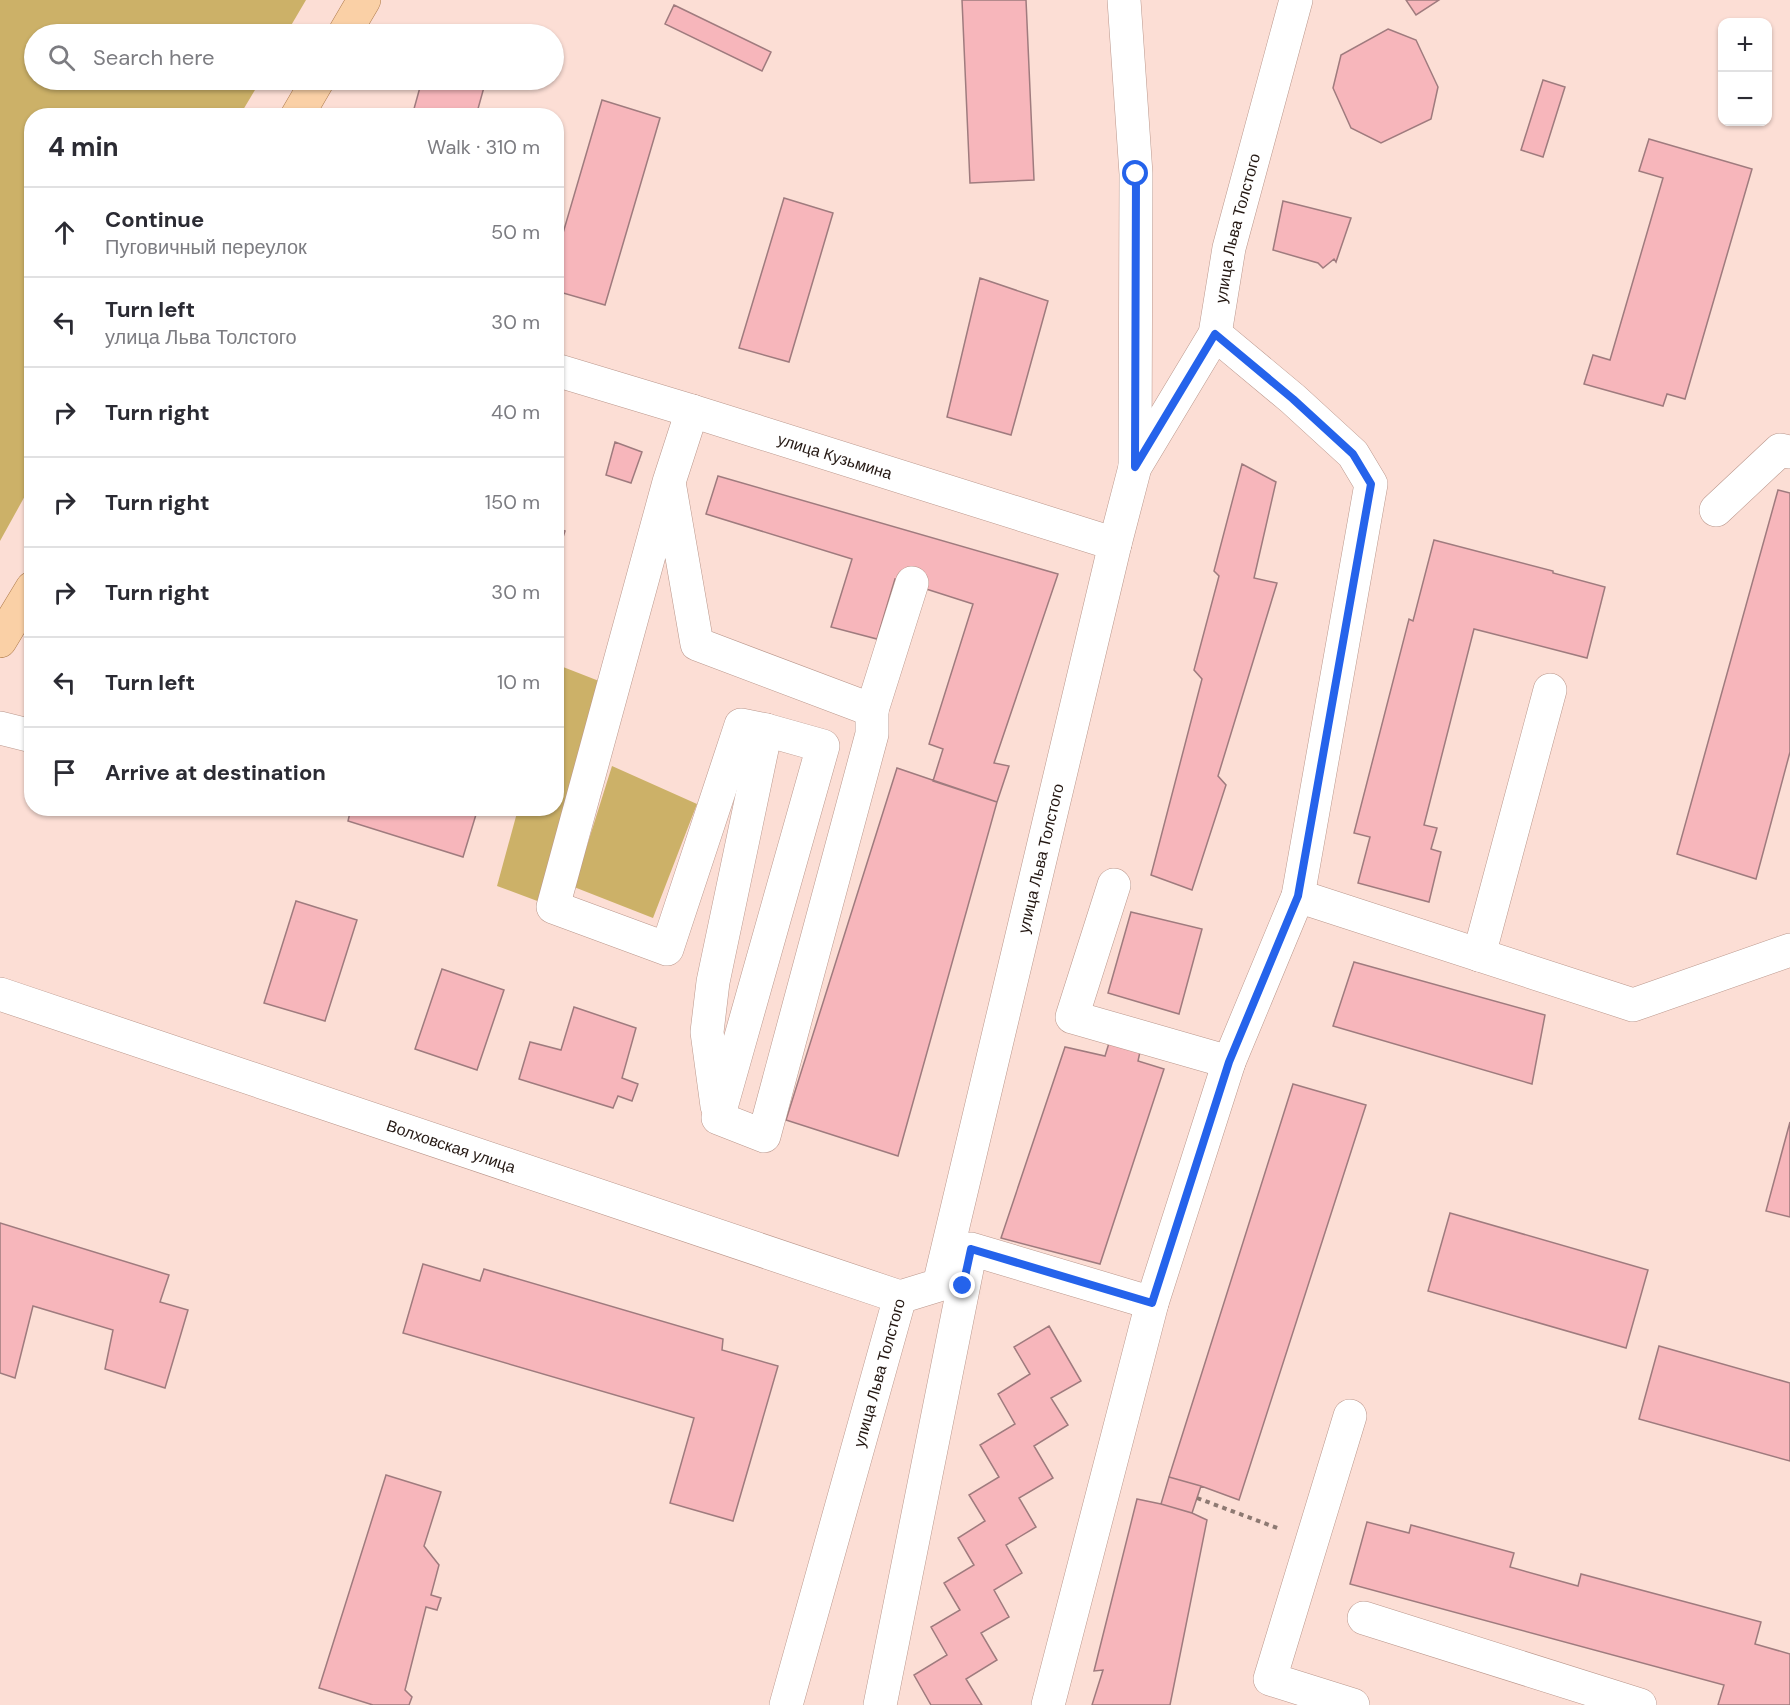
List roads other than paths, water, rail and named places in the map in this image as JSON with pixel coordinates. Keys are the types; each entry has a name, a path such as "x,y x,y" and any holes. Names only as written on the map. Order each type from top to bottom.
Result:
{"main road":[{"path":"350,24 364,0"},
{"path":"302,108 312,90"},
{"path":"0,641 24,601"}],"street":[{"path":"1124,0 1136,174 1135,467"},
{"name":"улица Льва Толстого","path":"786,1705 900,1297 939,1286 1135,467 1215,334 1229,248 1296,0"},
{"path":"1048,1705 1152,1303 1229,1062 1298,896 1371,484 1353,454 1293,399 1215,334"},
{"name":"улица Кузьмина","path":"564,372 1115,544"},
{"path":"692,411 669,482 553,907 667,949 741,725 823,746 718,1118"},
{"path":"1716,510 1780,450 1790,452"},
{"path":"669,482 697,644 872,710"},
{"path":"718,1118 764,1136 872,734 872,710 912,583"},
{"path":"1479,955 1550,690"},
{"path":"0,729 24,734"},
{"path":"718,1118 707,1032 713,982 766,730"},
{"path":"1114,885 1072,1017 1229,1062"},
{"path":"1298,896 1633,1005 1790,950"},
{"name":"Волховская улица","path":"0,994 900,1297"},
{"path":"880,1705 971,1249 1152,1303"},
{"path":"1350,1416 1270,1679 1353,1705"},
{"path":"1364,1618 1640,1705"}]}
